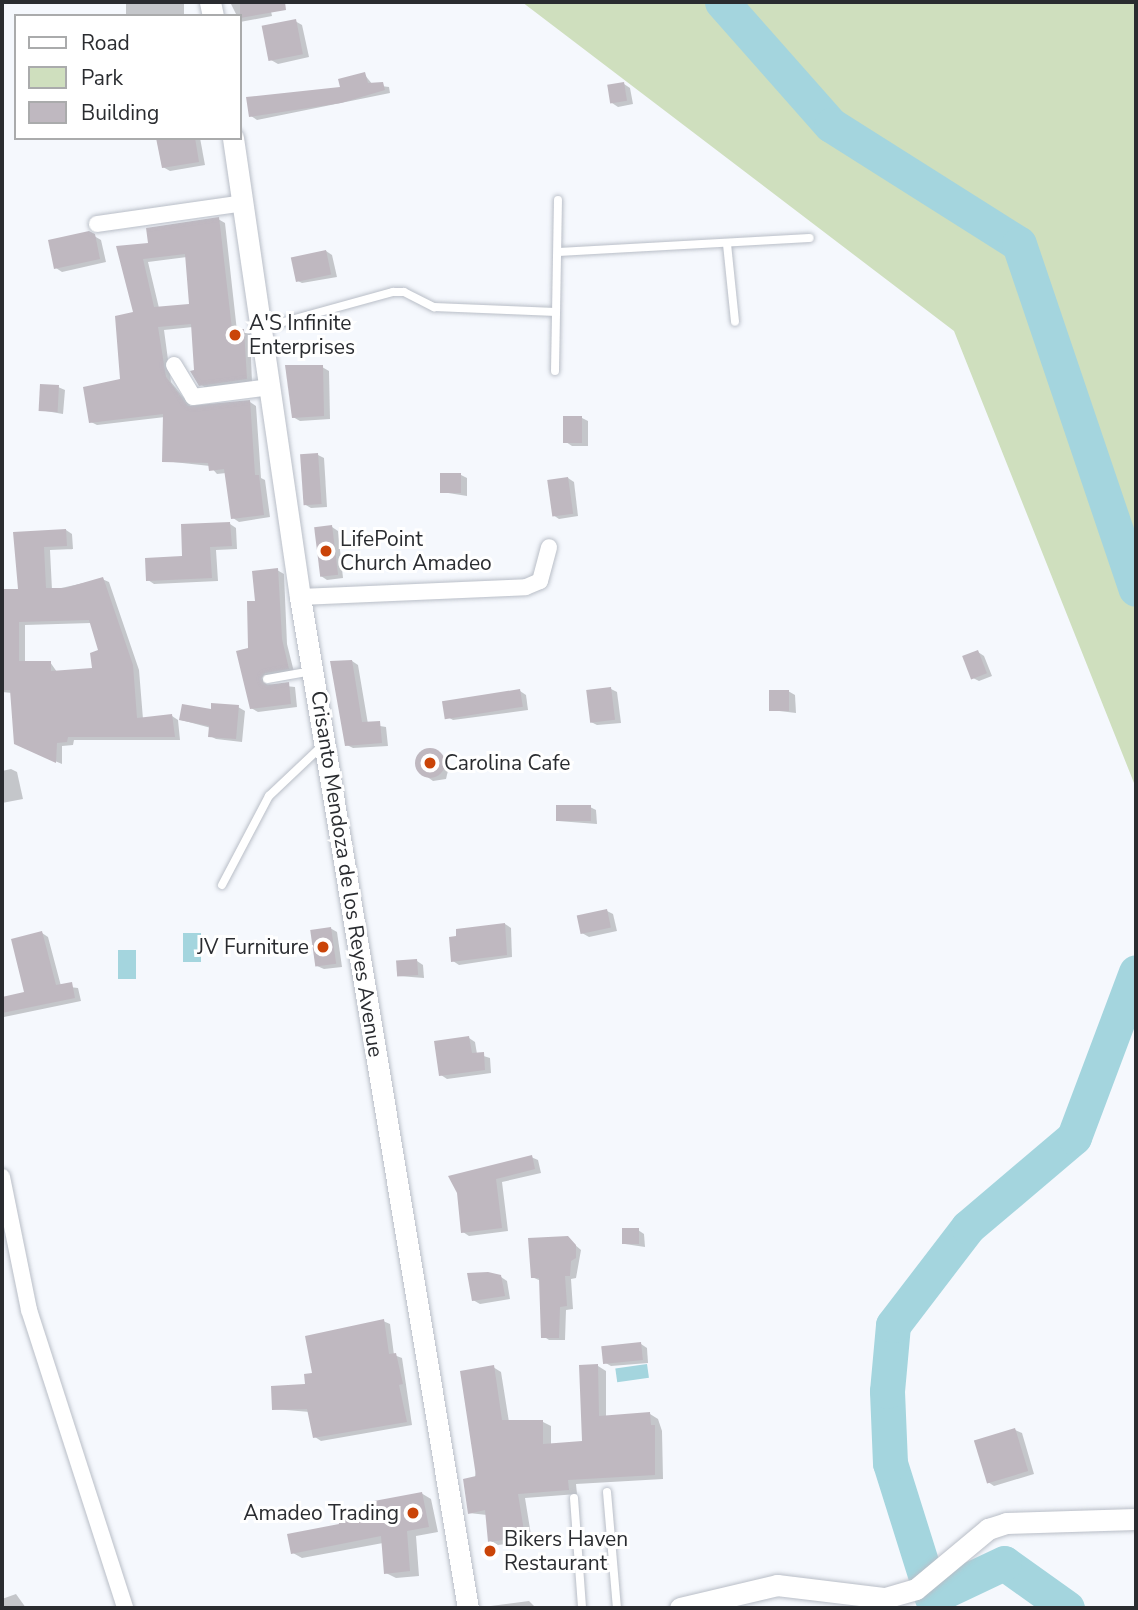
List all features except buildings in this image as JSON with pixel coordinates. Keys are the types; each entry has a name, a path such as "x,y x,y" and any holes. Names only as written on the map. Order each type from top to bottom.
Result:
{"main road":[{"name":"Crisanto Mendoza de los Reyes Avenue","path":"233,140 300,597 468,1608"},
{"path":"680,1608 777,1585 889,1603 916,1588 988,1529 1006,1523 1136,1519"}],"street":[{"path":"97,224 244,203"},
{"path":"174,365 193,397 270,387"},
{"path":"300,597 526,587 540,581 549,547"},
{"path":"2,1177 29,1310 125,1608"}],"lane":[{"path":"555,371 558,200"},
{"path":"558,252 810,238"},
{"path":"727,244 735,322"},
{"path":"262,328 393,292 404,292 435,307 556,312"},
{"path":"267,679 313,671"},
{"path":"222,885 270,796 313,751 326,744"},
{"path":"607,1492 618,1608"},
{"path":"574,1498 582,1608"}],"green space":[{"path":"522,2 1136,2 1136,788 954,331"}],"water":[{"path":"183,933 201,933 201,962 183,962"},
{"path":"118,950 136,950 136,979 118,979"},
{"path":"647,1364 649,1378 617,1382 615,1368"}],"waterway":[{"path":"722,2 831,125 1019,244 1136,589"},
{"path":"1067,1608 1004,1563 932,1597 890,1463 887,1391 893,1325 968,1227 1074,1137 1136,972"}],"place":[{"name":"A'S Infinite Enterprises","path":"235,335"},
{"name":"LifePoint Church Amadeo","path":"326,551"},
{"name":"Carolina Cafe","path":"430,763"},
{"name":"JV Furniture","path":"323,947"},
{"name":"Amadeo Trading","path":"413,1513"},
{"name":"Bikers Haven Restaurant","path":"490,1551"}]}
